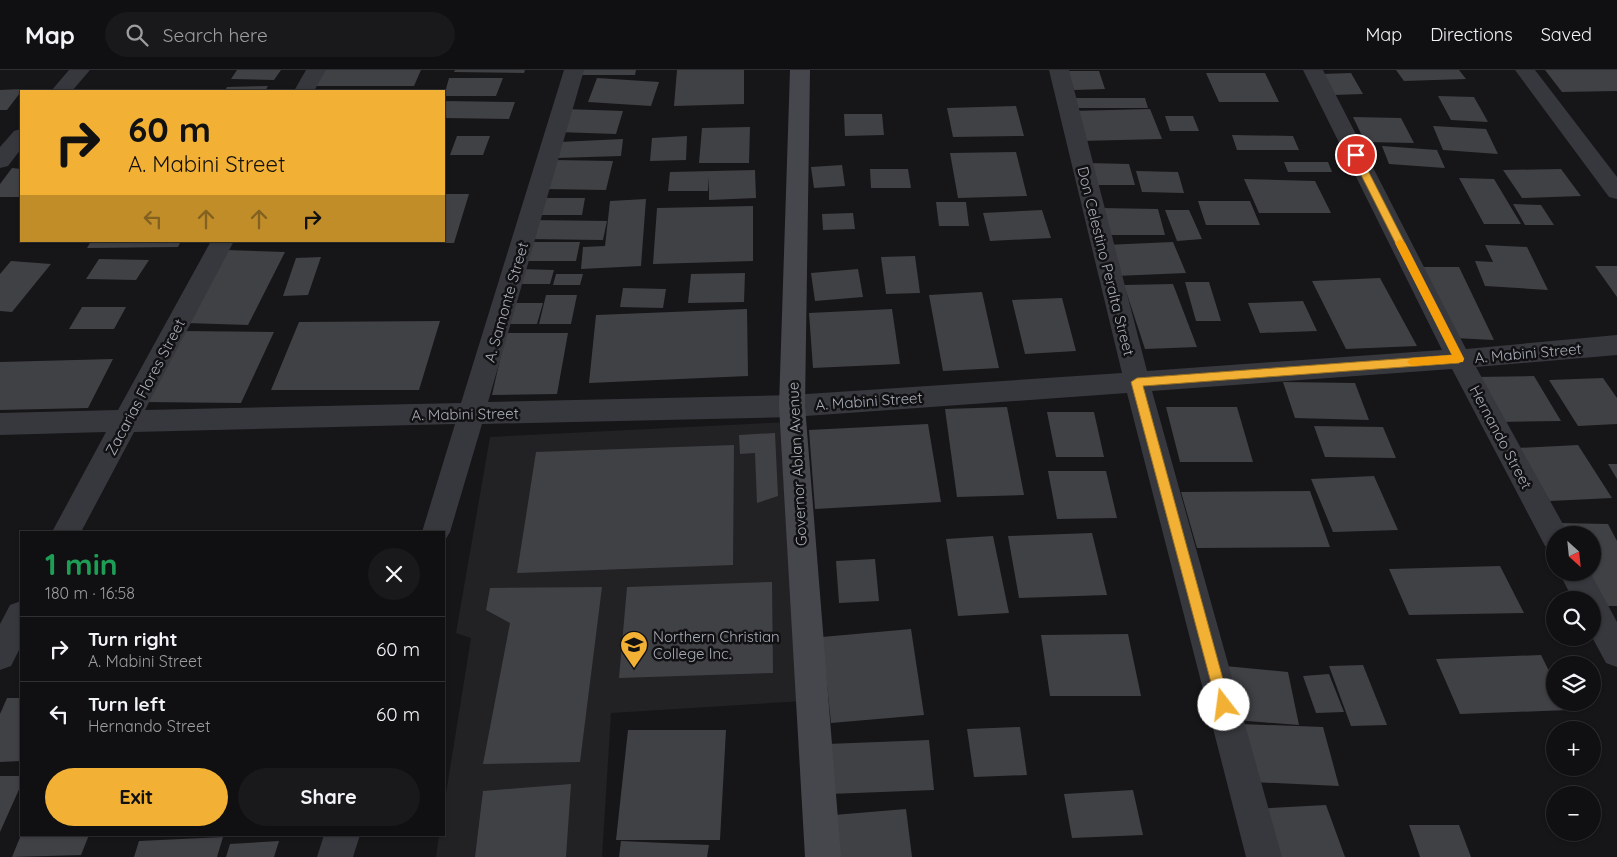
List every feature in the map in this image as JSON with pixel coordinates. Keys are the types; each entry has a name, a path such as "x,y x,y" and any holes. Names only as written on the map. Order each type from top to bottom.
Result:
{"main road":[{"name":"Governor Ablan Avenue","path":"800,70 792,406 822,857"}],"street":[{"path":"62,90 80,70"},
{"path":"305,90 316,70"},
{"name":"A. Samonte Street","path":"436,531 473,414 574,70"},
{"name":"Don Celestino Peralta Street","path":"1059,70 1137,382 1264,857"},
{"name":"Hernando Street","path":"1313,70 1459,359 1549,526"},
{"path":"1525,70 1617,192"},
{"path":"0,161 20,137"},
{"name":"Zacarias Flores Street","path":"67,531 222,242"},
{"name":"A. Mabini Street","path":"0,424 792,406 1459,359 1617,345"},
{"path":"0,655 20,617"},
{"path":"1601,623 1617,652"},
{"path":"335,857 342,836"}],"shaded area":[{"name":"Northern Christian College Inc.","path":"789,422 804,701 611,713 602,857 436,857 439,836 445,836 445,800 471,638 456,633 490,437"}],"building":[{"path":"237,70 281,70 274,80 231,79"},
{"path":"320,70 421,70 414,86 312,86"},
{"path":"455,70 525,70 524,73 454,72"},
{"path":"581,70 636,70 635,75 580,75"},
{"path":"677,70 744,70 744,104 674,106"},
{"path":"1396,70 1459,70 1466,79 1404,81"},
{"path":"1545,70 1617,70 1617,91 1562,92"},
{"path":"1068,71 1099,71 1105,89 1074,90"},
{"path":"1206,73 1265,73 1279,102 1219,102"},
{"path":"1351,73 1363,94 1333,95 1322,74"},
{"path":"449,78 503,78 496,96 445,96"},
{"path":"597,78 659,82 651,106 588,102"},
{"path":"268,86 266,90 226,90 227,87"},
{"path":"23,89 20,90 20,93 7,110 0,110 0,90"},
{"path":"1438,96 1474,97 1488,122 1451,120"},
{"path":"1071,98 1145,98 1148,108 1073,108"},
{"path":"445,101 515,102 509,119 445,118"},
{"path":"1016,106 1024,136 953,137 947,108"},
{"path":"565,109 623,111 616,134 557,132"},
{"path":"1150,109 1162,139 1080,141 1071,111"},
{"path":"844,114 882,114 884,135 845,136"},
{"path":"1165,116 1193,116 1199,131 1170,131"},
{"path":"1353,117 1401,118 1414,143 1365,142"},
{"path":"1433,126 1486,129 1498,154 1443,150"},
{"path":"750,127 749,163 699,163 702,128"},
{"path":"1232,135 1293,136 1299,150 1237,150"},
{"path":"457,136 490,136 483,155 450,155"},
{"path":"687,136 686,160 650,161 652,138"},
{"path":"623,139 621,156 556,158 559,142"},
{"path":"1382,146 1437,150 1445,168 1389,164"},
{"path":"1016,152 1027,196 958,198 950,153"},
{"path":"553,160 613,161 606,190 544,189"},
{"path":"1284,162 1328,162 1332,172 1288,172"},
{"path":"1088,163 1129,164 1135,185 1093,185"},
{"path":"842,165 845,186 814,188 811,167"},
{"path":"12,168 20,169 20,197 0,197 0,184"},
{"path":"870,169 908,169 911,188 871,188"},
{"path":"1561,169 1581,196 1522,198 1503,170"},
{"path":"755,170 756,198 709,200 709,177 708,191 668,191 670,172"},
{"path":"1136,171 1178,172 1184,193 1142,192"},
{"path":"1459,178 1494,179 1521,224 1484,224"},
{"path":"1244,179 1315,181 1331,213 1259,213"},
{"path":"445,194 469,194 454,243 444,243"},
{"path":"541,198 585,198 582,215 537,215"},
{"path":"646,199 641,266 581,269 583,247 605,246 610,201"},
{"path":"1198,201 1250,201 1260,225 1206,225"},
{"path":"936,202 966,202 969,226 939,226"},
{"path":"1513,204 1541,205 1554,225 1525,225"},
{"path":"753,206 753,261 653,264 657,208"},
{"path":"1101,208 1158,209 1165,235 1107,235"},
{"path":"1042,210 1051,238 990,241 983,213"},
{"path":"1165,210 1189,210 1202,239 1177,241"},
{"path":"853,213 855,229 823,230 822,214"},
{"path":"531,220 607,221 603,240 526,239"},
{"path":"90,242 180,242 178,247 87,248"},
{"path":"370,242 411,242 411,243"},
{"path":"526,242 580,242 576,261 522,261"},
{"path":"1173,242 1186,273 1116,276 1105,245"},
{"path":"1485,245 1527,247 1548,290 1485,286 1475,261 1493,262"},
{"path":"227,250 285,252 248,325 186,323"},
{"path":"915,256 920,293 886,294 881,257"},
{"path":"321,257 308,295 283,296 296,258"},
{"path":"99,259 149,260 136,280 86,279"},
{"path":"11,261 51,264 12,312 0,311 0,274"},
{"path":"1595,266 1617,266 1617,297"},
{"path":"1413,267 1459,267 1494,340 1454,338"},
{"path":"519,269 554,270 550,284 515,284"},
{"path":"858,269 863,297 815,301 811,273"},
{"path":"745,273 744,302 688,303 691,274"},
{"path":"556,274 583,274 580,285 553,285"},
{"path":"1380,278 1417,346 1346,349 1312,281"},
{"path":"1185,282 1209,282 1221,321 1196,321"},
{"path":"1173,284 1197,347 1145,349 1124,285"},
{"path":"623,288 666,289 663,308 620,307"},
{"path":"982,292 999,368 943,371 929,295"},
{"path":"546,295 577,295 571,324 539,324"},
{"path":"1062,298 1076,351 1025,354 1012,300"},
{"path":"1303,301 1317,331 1260,333 1248,303"},
{"path":"509,303 543,303 537,324 503,324"},
{"path":"82,307 126,307 114,329 69,329"},
{"path":"747,309 748,376 589,383 596,315"},
{"path":"892,309 900,364 813,368 809,313"},
{"path":"440,321 419,390 271,390 299,322"},
{"path":"181,331 274,332 241,403 143,402"},
{"path":"506,333 568,333 557,394 492,395"},
{"path":"113,359 88,408 0,410 0,362"},
{"path":"1534,376 1561,421 1499,422 1474,377"},
{"path":"1603,378 1617,398 1617,424 1578,426 1549,380"},
{"path":"1283,382 1355,383 1369,420 1295,418"},
{"path":"1007,407 1024,495 957,497 945,409"},
{"path":"1166,407 1237,407 1253,462 1180,462"},
{"path":"1047,412 1094,412 1104,457 1056,457"},
{"path":"928,424 941,502 815,509 809,430"},
{"path":"1314,426 1383,427 1396,458 1325,457"},
{"path":"775,433 778,496 757,503 755,453 740,454 739,435"},
{"path":"734,445 733,565 517,573 536,452"},
{"path":"1578,445 1612,498 1550,501 1518,448"},
{"path":"1608,464 1617,464 1617,479"},
{"path":"1048,471 1106,471 1117,518 1057,519"},
{"path":"1374,476 1398,530 1333,532 1311,479"},
{"path":"1310,491 1330,547 1197,548 1181,492"},
{"path":"1558,523 1608,524 1617,541 1617,606 1601,606 1601,591 1592,591 1588,581 1601,581 1601,526 1560,526"},
{"path":"1092,533 1107,595 1019,598 1008,536"},
{"path":"993,536 1009,613 958,616 946,539"},
{"path":"875,559 879,601 839,603 836,561"},
{"path":"1500,566 1524,613 1409,615 1389,569"},
{"path":"772,582 773,673 619,678 627,587"},
{"path":"602,587 580,762 483,764 510,623 486,610 490,588"},
{"path":"911,629 924,715 831,723 822,637"},
{"path":"1128,634 1141,696 1050,696 1041,635"},
{"path":"1541,655 1546,665 1546,711 1460,714 1436,659"},
{"path":"1363,665 1387,725 1351,726 1329,666"},
{"path":"1225,666 1288,672 1299,725 1235,720"},
{"path":"1329,674 1344,712 1316,713 1303,676"},
{"path":"7,698 20,698 20,761 0,762 0,714"},
{"path":"1240,724 1323,727 1339,786 1252,782"},
{"path":"1020,727 1027,775 974,777 967,729"},
{"path":"628,730 726,730 720,840 616,840"},
{"path":"929,740 934,790 829,794 827,744"},
{"path":"0,776 20,776 20,787 0,832"},
{"path":"571,784 566,857 475,857 483,791"},
{"path":"1133,790 1143,835 1072,838 1064,794"},
{"path":"1326,805 1345,857 1268,857 1253,809"},
{"path":"906,809 912,857 825,857 822,816"},
{"path":"1409,825 1459,825 1471,857 1420,857"},
{"path":"21,836 89,836 81,855 12,857"},
{"path":"223,837 217,857 134,857 139,841"},
{"path":"279,841 274,857 226,857 230,844"},
{"path":"621,841 709,845 707,857 619,857"}],"slow traffic":[{"path":"1400,243 1459,359 1412,362"}],"place":[{"name":"Northern Christian College Inc.","path":"634,669"}],"route":[{"path":"1224,705 1137,382 1459,359 1356,155"}]}
